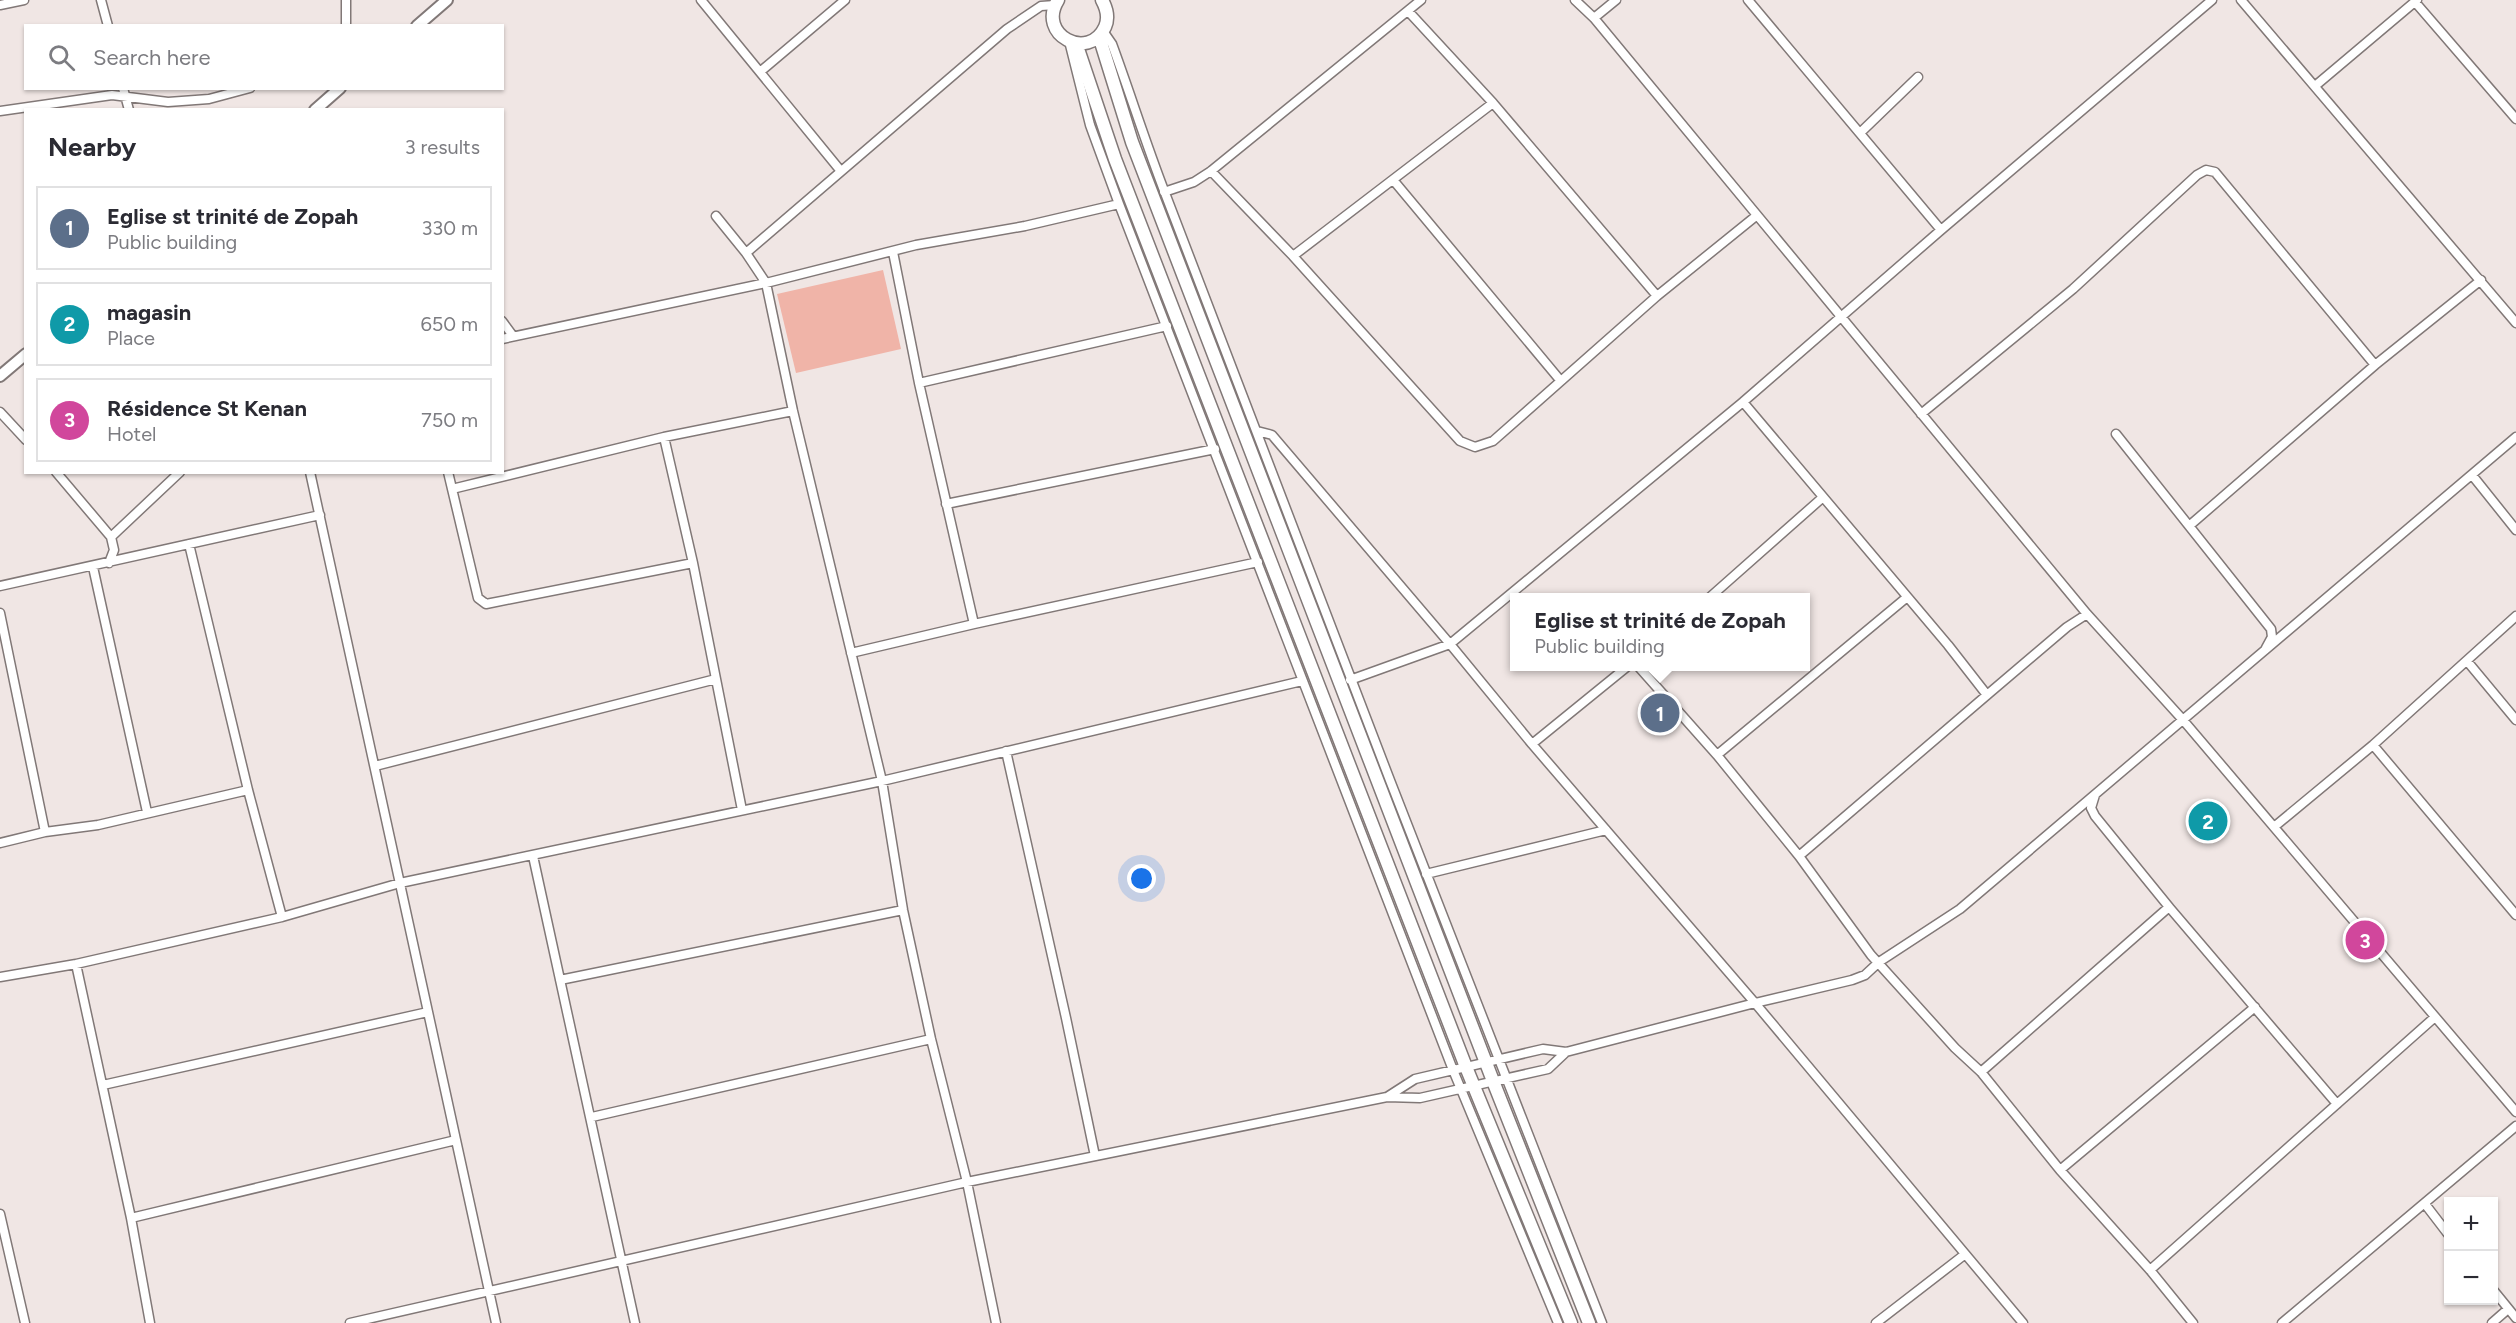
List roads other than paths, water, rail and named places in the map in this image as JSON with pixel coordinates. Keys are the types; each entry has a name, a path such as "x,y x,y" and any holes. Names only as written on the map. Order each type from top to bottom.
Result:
{"main road":[{"path":"1102,0 1107,14 1101,33 1132,141 1500,1080 1589,1323"},
{"path":"1054,2 1053,23 1059,34 1072,42 1086,43 1101,33"},
{"path":"1072,42 1467,1087 1571,1323"}],"street":[{"path":"0,5 24,0"},
{"path":"101,0 107,24"},
{"path":"346,0 346,24"},
{"path":"419,24 447,0"},
{"path":"701,0 840,170"},
{"path":"761,71 845,0"},
{"path":"1164,192 1194,182 1211,171 1421,0"},
{"path":"1575,0 1594,18 2087,614 2183,720 2516,1112"},
{"path":"1594,18 1616,0"},
{"path":"1748,0 1941,230"},
{"path":"1512,593 1743,402 2212,0"},
{"path":"2241,0 2516,323"},
{"path":"2315,86 2416,1 2516,119"},
{"path":"746,253 1007,29 1041,6 1054,2"},
{"path":"1408,10 1493,103 1657,296"},
{"path":"1101,33 1112,44 1164,192 1426,874 1492,1061"},
{"path":"1072,42 1090,125 1119,204 1215,449 1302,681 1460,1069"},
{"path":"1861,132 1918,77"},
{"path":"0,111 124,92 140,100 168,102 209,99 243,90"},
{"path":"321,108 338,90"},
{"path":"124,92 128,108"},
{"path":"1293,256 1493,103"},
{"path":"1921,414 2073,289 2197,175 2206,170 2216,172 2375,365"},
{"path":"1211,171 1293,256 1460,441 1475,447 1493,441 1657,296 1756,216"},
{"path":"1394,181 1560,380"},
{"path":"504,338 766,283 916,245 1025,226 1119,204"},
{"path":"716,216 746,253 766,283 793,411 882,781 903,910 931,1039 968,1182 996,1323"},
{"path":"893,252 946,504 974,624"},
{"path":"2189,526 2375,365 2481,280"},
{"path":"504,324 513,336"},
{"path":"920,383 1167,326"},
{"path":"0,376 24,356"},
{"path":"1743,402 1948,645 1987,695"},
{"path":"452,489 664,436 793,411"},
{"path":"0,412 24,438"},
{"path":"1257,431 1272,435 1532,744 1755,1003 2023,1323"},
{"path":"2116,434 2271,629 2272,636 2264,651"},
{"path":"664,436 693,564 742,810"},
{"path":"1387,1097 1415,1079 1543,1049 1566,1052 1755,1003 1852,981 1865,975 1879,962 1960,909 2516,437"},
{"path":"946,504 1215,449"},
{"path":"58,474 111,537 114,550 109,563"},
{"path":"111,537 178,474"},
{"path":"310,474 496,1323"},
{"path":"448,474 478,598 486,604 693,564"},
{"path":"2472,475 2516,530"},
{"path":"1714,593 1822,498"},
{"path":"0,586 320,515"},
{"path":"189,544 248,790 282,917"},
{"path":"850,653 1258,562"},
{"path":"93,567 147,812"},
{"path":"1350,680 1450,644 1510,594"},
{"path":"1717,755 1906,597"},
{"path":"0,613 45,832"},
{"path":"1799,856 2067,627 2087,614"},
{"path":"2274,827 2373,745 2516,616"},
{"path":"2467,661 2516,720"},
{"path":"1532,744 1622,671"},
{"path":"1642,671 1717,755 1799,856 1879,962 1955,1048 1981,1072 2060,1170 2150,1270 2193,1323"},
{"path":"375,766 716,679"},
{"path":"0,977 76,964 282,917 400,883 882,781 1302,681"},
{"path":"2373,745 2516,915"},
{"path":"1006,751 1064,1006 1095,1156"},
{"path":"0,843 45,832 98,825 248,790"},
{"path":"2096,794 2091,808 2095,816 2169,908 2337,1104"},
{"path":"1426,874 1606,830"},
{"path":"533,856 592,1116 635,1323"},
{"path":"1981,1072 2169,908"},
{"path":"561,980 903,910"},
{"path":"76,964 131,1218 150,1323"},
{"path":"2060,1170 2255,1007"},
{"path":"103,1085 428,1012"},
{"path":"2150,1270 2435,1017"},
{"path":"592,1116 931,1039"},
{"path":"350,1323 621,1259 968,1182 1387,1097 1420,1098 1548,1069 1566,1052"},
{"path":"1500,1080 1602,1323"},
{"path":"1467,1087 1558,1323"},
{"path":"2282,1323 2516,1126"},
{"path":"131,1218 456,1140"},
{"path":"2425,1204 2444,1229"},
{"path":"0,1214 4,1250 25,1323"},
{"path":"1876,1323 1964,1255"},
{"path":"2498,1297 2516,1318"},
{"path":"2492,1323 2508,1309"}],"place":[{"name":"Eglise st trinité de Zopah","path":"1660,713"},
{"name":"magasin","path":"2208,821"},
{"name":"Résidence St Kenan","path":"2365,940"}]}
